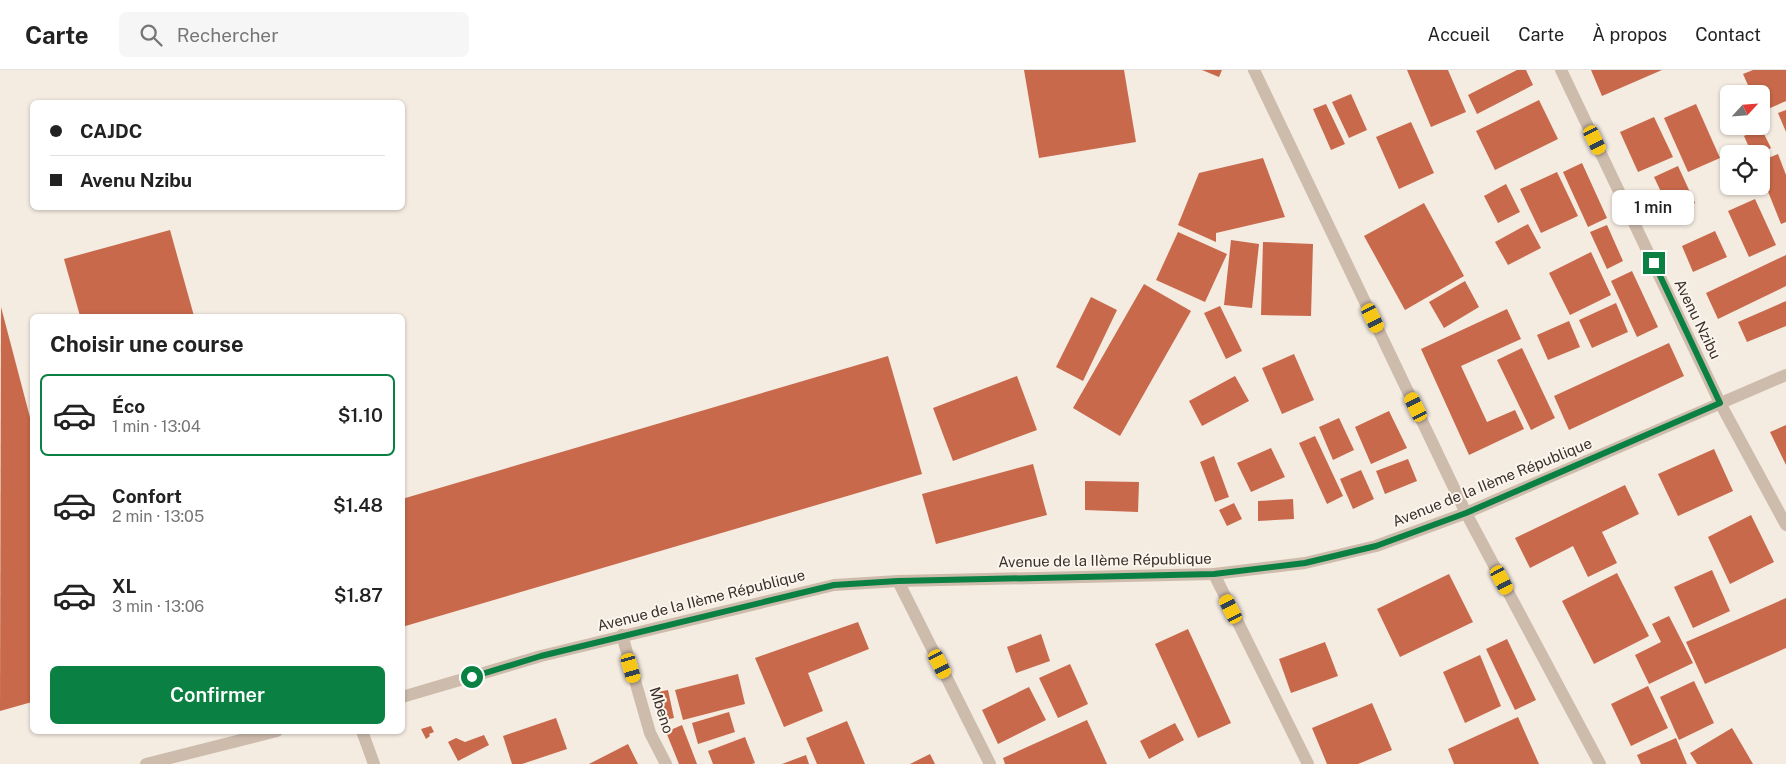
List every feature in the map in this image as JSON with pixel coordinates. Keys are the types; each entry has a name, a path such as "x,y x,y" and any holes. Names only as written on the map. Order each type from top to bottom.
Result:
{"street":[{"path":"1254,70 1466,513 1600,764"},
{"name":"Avenu Nzibu","path":"1561,70 1720,403 1786,525"},
{"name":"Avenue de la IIème République","path":"405,696 541,656 622,635 834,585 898,581 1214,574 1305,563 1367,548 1466,513 1786,375"},
{"path":"1214,574 1308,764"},
{"path":"898,581 990,764"},
{"name":"Mbeno","path":"622,635 650,733 666,764"},
{"path":"146,764 265,734"},
{"path":"363,734 374,764"}],"building":[{"path":"1024,70 1124,70 1136,142 1039,158"},
{"path":"1202,70 1222,70 1219,77"},
{"path":"1407,70 1448,70 1466,112 1431,127"},
{"path":"1517,70 1526,70 1533,85 1477,114 1468,95"},
{"path":"1591,70 1662,70 1602,96"},
{"path":"1753,70 1786,70 1786,101 1770,108 1770,85 1748,85 1743,74"},
{"path":"1351,94 1367,130 1349,138 1332,102"},
{"path":"1539,100 1558,139 1495,170 1476,131"},
{"path":"1326,104 1345,144 1331,150 1313,109"},
{"path":"1696,104 1720,158 1688,172 1664,118"},
{"path":"1786,110 1786,132 1778,113"},
{"path":"1654,117 1673,157 1638,172 1620,132"},
{"path":"1411,122 1434,173 1399,189 1376,137"},
{"path":"1764,135 1770,145 1748,145 1744,136"},
{"path":"1778,154 1786,175 1786,222 1781,224 1769,195 1770,157"},
{"path":"1263,158 1285,217 1216,233 1216,242 1178,225 1199,173"},
{"path":"1582,163 1607,218 1588,227 1563,172"},
{"path":"1678,166 1695,203 1671,213 1654,177"},
{"path":"1557,172 1578,216 1541,233 1520,189"},
{"path":"1506,184 1520,212 1498,223 1484,196"},
{"path":"1755,199 1776,245 1749,257 1728,211"},
{"path":"1424,203 1464,276 1405,310 1364,236"},
{"path":"1528,224 1541,248 1508,265 1495,242"},
{"path":"1607,225 1623,261 1607,269 1590,232"},
{"path":"170,230 193,314 79,314 64,259"},
{"path":"1715,231 1727,257 1693,272 1682,246"},
{"path":"1178,232 1227,254 1205,302 1156,280"},
{"path":"1231,240 1259,244 1252,308 1224,305"},
{"path":"1263,242 1313,244 1311,316 1261,315"},
{"path":"1591,252 1611,295 1570,315 1549,273"},
{"path":"1786,255 1786,286 1718,319 1706,293"},
{"path":"1632,271 1658,327 1637,337 1611,281"},
{"path":"1465,281 1479,307 1444,328 1429,302"},
{"path":"1144,284 1191,311 1120,436 1073,408"},
{"path":"1091,297 1117,310 1083,381 1056,367"},
{"path":"1786,301 1786,326 1747,342 1738,322"},
{"path":"1616,303 1628,332 1592,348 1579,320"},
{"path":"1220,306 1242,351 1226,359 1204,313"},
{"path":"1,307 30,417 30,703 0,711"},
{"path":"1507,309 1521,339 1461,366 1487,422 1515,410 1524,429 1469,455 1421,349"},
{"path":"1569,321 1580,347 1548,360 1537,335"},
{"path":"1669,343 1684,376 1569,430 1554,396"},
{"path":"1522,348 1555,418 1531,430 1497,360"},
{"path":"1294,354 1314,400 1282,414 1262,368"},
{"path":"888,356 922,474 405,626 405,498"},
{"path":"1017,376 1037,430 953,461 933,408"},
{"path":"1235,376 1249,401 1202,426 1189,401"},
{"path":"1389,411 1407,448 1371,464 1355,427"},
{"path":"1339,418 1354,450 1333,460 1319,427"},
{"path":"1786,425 1786,465 1770,432"},
{"path":"1315,436 1343,496 1327,504 1299,443"},
{"path":"1271,448 1285,477 1251,492 1237,463"},
{"path":"1714,449 1733,491 1678,516 1658,474"},
{"path":"1214,456 1229,497 1215,502 1200,462"},
{"path":"1408,459 1417,481 1385,494 1376,471"},
{"path":"1033,464 1047,515 936,544 922,494"},
{"path":"1361,470 1374,499 1353,509 1340,479"},
{"path":"1085,481 1139,482 1138,512 1085,510"},
{"path":"1625,485 1639,514 1602,532 1617,563 1588,577 1573,546 1530,568 1515,538"},
{"path":"1293,499 1294,519 1258,521 1258,501"},
{"path":"1234,503 1242,519 1227,526 1219,510"},
{"path":"1751,515 1774,562 1730,584 1708,537"},
{"path":"1712,570 1730,611 1693,628 1674,587"},
{"path":"1617,573 1649,636 1594,664 1562,601"},
{"path":"1449,574 1473,622 1400,657 1377,609"},
{"path":"1786,598 1786,648 1705,684 1686,642"},
{"path":"1669,616 1693,663 1649,684 1635,655 1661,642 1652,624"},
{"path":"858,622 869,649 808,673 823,711 784,727 755,658"},
{"path":"1188,629 1231,723 1198,738 1155,644"},
{"path":"1041,634 1050,661 1016,673 1007,647"},
{"path":"1507,639 1536,700 1515,710 1486,649"},
{"path":"1325,642 1338,676 1291,693 1279,659"},
{"path":"1480,655 1501,706 1465,723 1443,672"},
{"path":"1070,664 1088,704 1058,718 1039,678"},
{"path":"738,674 745,704 683,720 675,690"},
{"path":"1694,681 1714,723 1679,740 1660,697"},
{"path":"1648,686 1668,728 1631,746 1611,704"},
{"path":"1029,687 1046,720 998,744 982,710"},
{"path":"668,690 674,718 660,721 653,693"},
{"path":"1372,703 1392,750 1358,764 1327,764 1312,728"},
{"path":"729,712 735,732 698,744 692,723"},
{"path":"1518,717 1539,764 1454,764 1448,749"},
{"path":"556,718 567,749 522,764 512,764 503,736"},
{"path":"1087,720 1107,764 1005,764 1003,758"},
{"path":"847,721 865,764 817,764 806,738"},
{"path":"1175,723 1184,740 1149,759 1140,741"},
{"path":"682,725 697,764 679,764 666,732"},
{"path":"431,726 434,732 429,734 430,736 426,739 421,729"},
{"path":"1732,728 1753,764 1697,764 1690,753"},
{"path":"484,735 489,745 458,761 448,742 456,738 465,742"},
{"path":"745,737 755,763 713,764 708,751"},
{"path":"1676,738 1687,764 1641,764 1637,755"},
{"path":"628,744 638,764 589,764"},
{"path":"930,754 935,764 910,764"},
{"path":"806,755 809,764 782,764"}],"route":[{"path":"472,677 541,656 622,635 834,585 898,581 1214,574 1305,563 1376,546 1466,513 1720,403 1654,263"}]}
